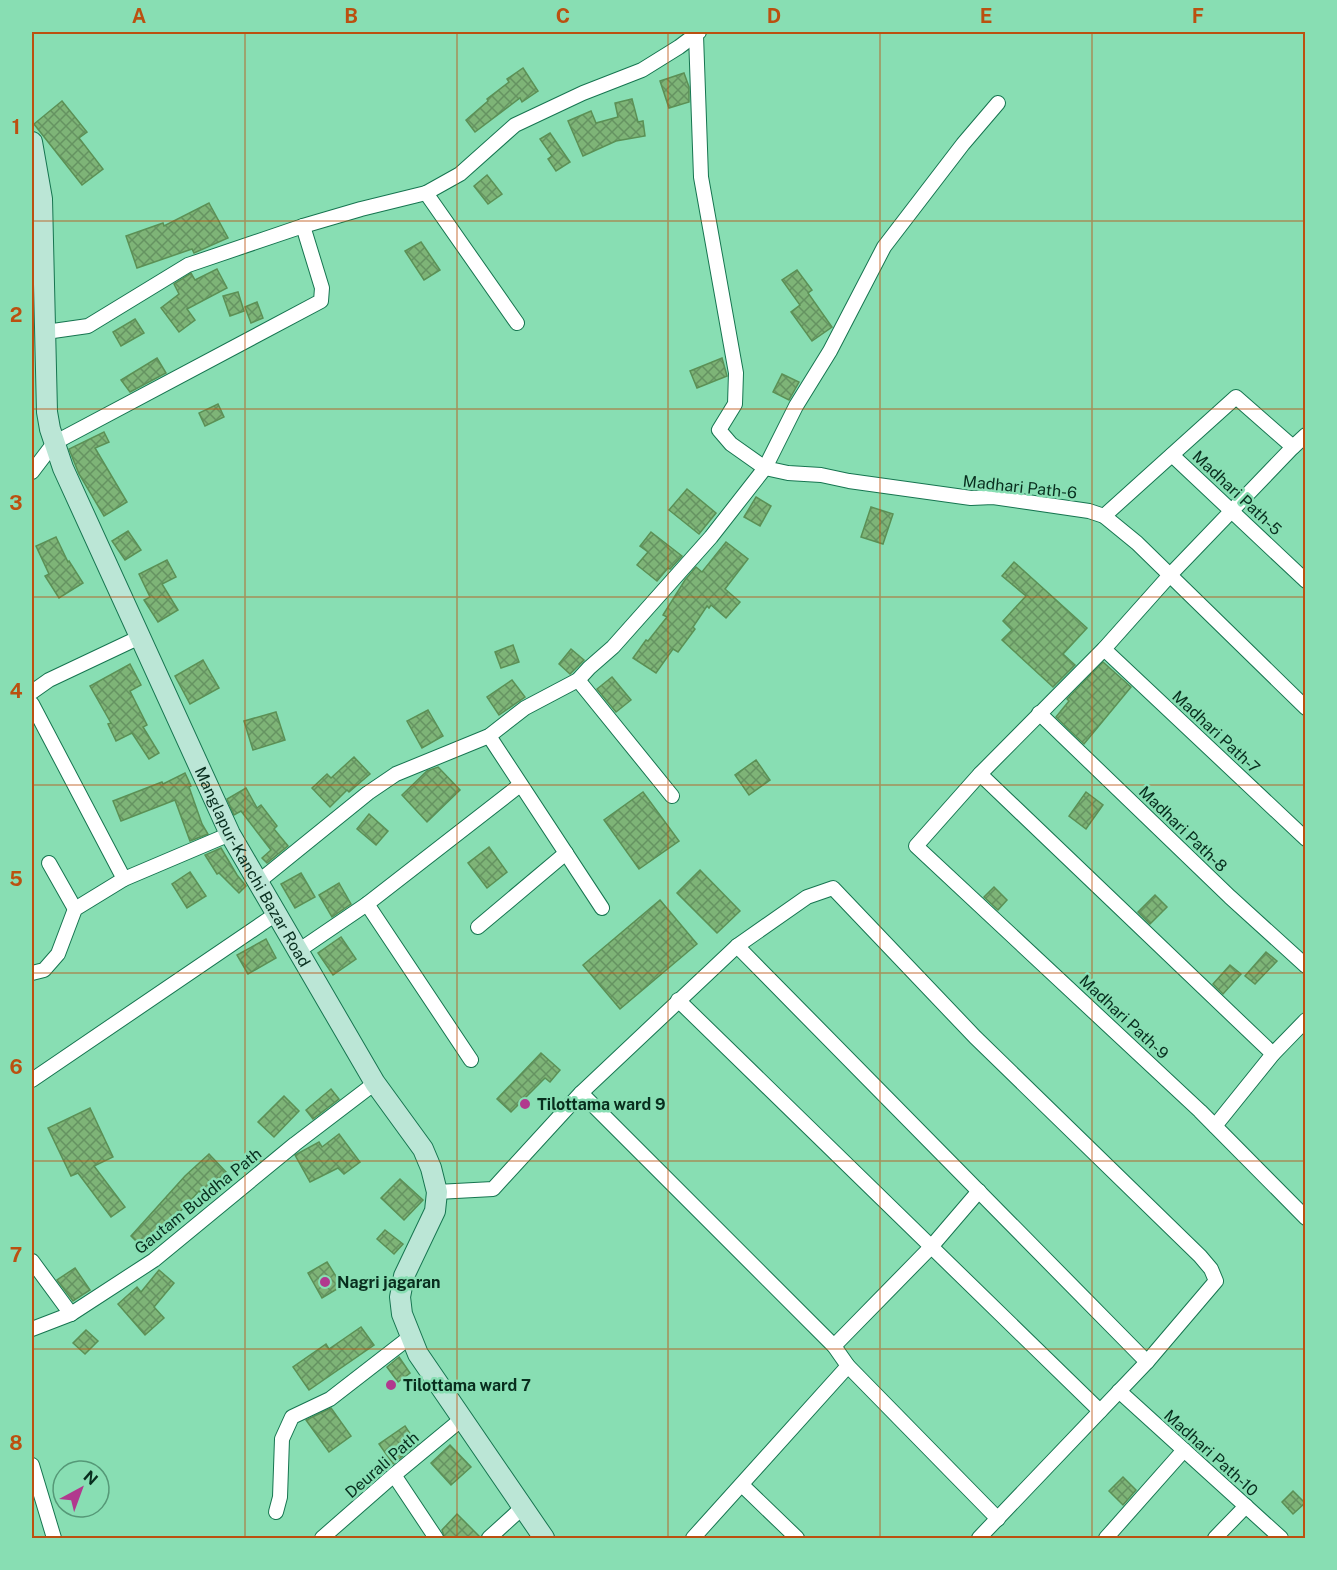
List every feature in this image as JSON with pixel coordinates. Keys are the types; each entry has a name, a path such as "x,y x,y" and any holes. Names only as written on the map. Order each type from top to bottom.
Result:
{"street":[{"path":"46,332 88,326 188,265 303,226 426,193 460,174 515,126 583,93 642,70 698,33"},
{"path":"698,33 701,177 736,373 735,404 719,429 731,444 765,468"},
{"path":"258,882 368,793 396,774 489,736 525,708 578,680 613,647 711,537 765,468 796,406 830,351 884,247 963,144 998,103"},
{"name":"Manglapur-Kanchi Bazar Road","path":"32,142 42,199 47,412 63,468 230,834 375,1083 423,1149 431,1168 436,1192 435,1211 404,1276 400,1297 402,1314 418,1354 544,1539"},
{"path":"426,193 517,322"},
{"path":"32,472 54,443 321,301 322,288 303,226"},
{"path":"1104,516 1236,397 1293,447"},
{"path":"1273,1054 980,774 1104,649 1170,575 1305,435"},
{"name":"Madhari Path-5","path":"1172,455 1305,581"},
{"name":"Madhari Path-6","path":"765,468 970,498 993,497 1089,511 1104,516 1137,543 1305,708"},
{"path":"32,692 49,680 140,636"},
{"name":"Madhari Path-7","path":"1104,649 1305,839"},
{"path":"578,680 672,796"},
{"path":"32,704 124,879"},
{"name":"Madhari Path-8","path":"1039,713 1305,966"},
{"path":"489,736 602,908"},
{"name":"Madhari Path-9","path":"980,774 916,846 1215,1126 1305,1218"},
{"path":"298,951 367,904 520,785"},
{"path":"32,973 44,970 58,954 75,909 124,879 230,834"},
{"path":"478,927 566,853"},
{"path":"49,863 75,909"},
{"path":"436,1192 493,1189 581,1094 736,946 807,897 833,888 975,1037 1200,1256 1211,1269 1216,1281 1147,1362 979,1539"},
{"path":"367,904 471,1060"},
{"path":"32,1080 276,914"},
{"path":"736,946 1147,1362"},
{"path":"678,1000 1100,1411"},
{"path":"1215,1126 1273,1054 1305,1020"},
{"name":"Gautam Buddha Path","path":"32,1329 71,1314 154,1260 295,1144 375,1083"},
{"path":"581,1094 834,1346 848,1366 998,1519"},
{"path":"834,1346 931,1247 979,1191"},
{"path":"32,1261 71,1314"},
{"path":"276,1512 280,1497 282,1439 292,1417 330,1399 410,1337"},
{"path":"693,1539 848,1366"},
{"name":"Madhari Path-10","path":"1119,1391 1281,1539"},
{"name":"Deurali Path","path":"322,1539 463,1418"},
{"path":"1106,1539 1184,1450"},
{"path":"32,1465 54,1539"},
{"path":"394,1475 436,1539"},
{"path":"742,1485 797,1539"},
{"path":"1215,1539 1246,1506"},
{"path":"489,1539 523,1507"},
{"path":"336,1527 344,1539"}],"building":[{"path":"523,68 538,91 522,102 520,98 475,132 466,120 488,101 487,99 509,82 507,79"},
{"path":"684,73 689,87 689,102 669,108 660,81"},
{"path":"632,99 638,122 643,121 645,136 616,141 583,156 568,121 591,111 596,123 618,117 615,103"},
{"path":"62,101 87,132 79,138 103,169 82,185 34,124"},
{"path":"550,133 570,162 556,171 548,159 552,156 540,139"},
{"path":"487,175 502,194 488,204 474,186"},
{"path":"209,203 228,238 194,253 192,249 137,268 126,236 163,223 164,226"},
{"path":"421,242 440,270 424,280 405,251"},
{"path":"217,269 227,288 187,309 195,320 179,332 161,308 179,294 174,284 191,273 195,280"},
{"path":"797,270 812,290 808,293 832,327 812,341 791,312 800,305 782,280"},
{"path":"238,292 244,311 230,316 223,296"},
{"path":"257,302 263,318 251,323 245,307"},
{"path":"135,319 144,333 121,346 113,332"},
{"path":"157,358 166,373 130,392 121,380"},
{"path":"722,358 727,376 697,388 690,371"},
{"path":"782,374 799,382 789,400 773,392"},
{"path":"218,404 224,417 205,426 199,413"},
{"path":"104,432 109,442 95,448 127,502 104,516 79,474 69,449"},
{"path":"687,489 716,513 699,534 669,510"},
{"path":"756,497 771,506 760,526 744,517"},
{"path":"871,507 893,514 883,544 861,537"},
{"path":"128,531 141,550 125,560 112,541"},
{"path":"651,532 682,556 657,581 637,565 648,552 640,546"},
{"path":"56,537 68,562 83,583 59,598 45,576 49,574 36,546"},
{"path":"726,542 748,559 725,589 740,602 726,618 711,605 709,608 707,606 693,627 695,629 678,652 673,649 656,673 633,658 667,617 663,615 685,580 696,567 702,572"},
{"path":"167,560 176,577 162,584 178,610 158,622 144,600 150,597 139,574"},
{"path":"1014,562 1087,628 1063,654 1075,665 1053,687 1002,640 1012,630 1003,621 1026,596 1002,576"},
{"path":"513,645 519,662 501,668 495,652"},
{"path":"571,649 584,660 570,674 559,664"},
{"path":"203,660 219,688 190,704 175,676"},
{"path":"1103,662 1131,687 1084,744 1056,717 1069,701 1067,699"},
{"path":"130,664 141,685 130,691 147,725 143,727 159,753 149,759 132,733 116,741 108,724 111,723 90,686"},
{"path":"612,677 631,700 616,712 597,689"},
{"path":"512,680 525,697 499,715 487,697"},
{"path":"428,710 443,736 422,748 407,721"},
{"path":"276,712 285,740 253,750 244,721"},
{"path":"354,757 370,774 349,792 347,790 330,807 312,788 327,774 331,778"},
{"path":"756,760 770,780 749,795 735,775"},
{"path":"438,767 460,790 427,822 402,795 427,771"},
{"path":"185,773 202,824 208,834 190,841 175,800 121,821 113,801 162,782 163,784"},
{"path":"246,788 257,808 261,805 277,826 274,829 288,846 267,863 262,858 271,850 241,811 234,815 227,799"},
{"path":"643,792 679,841 639,869 604,820"},
{"path":"1086,792 1103,805 1086,829 1069,816"},
{"path":"369,814 388,831 376,845 357,829"},
{"path":"489,847 507,872 487,888 468,863"},
{"path":"221,848 246,886 239,893 219,873 217,874 205,855"},
{"path":"700,870 740,911 717,933 677,893"},
{"path":"190,872 206,896 187,908 172,884"},
{"path":"301,873 315,897 295,908 281,884"},
{"path":"339,883 351,904 332,917 319,895"},
{"path":"994,887 1007,900 998,910 984,897"},
{"path":"1155,895 1167,907 1150,924 1138,912"},
{"path":"660,900 697,944 620,1009 583,965"},
{"path":"341,937 356,959 333,975 318,953"},
{"path":"266,939 276,958 248,974 237,955"},
{"path":"1266,952 1277,961 1255,984 1245,976"},
{"path":"1230,965 1241,974 1223,994 1213,984"},
{"path":"541,1053 560,1070 550,1082 545,1078 511,1112 497,1099"},
{"path":"331,1089 339,1099 313,1119 306,1110"},
{"path":"284,1096 299,1111 274,1137 258,1122"},
{"path":"90,1108 113,1157 94,1166 125,1207 111,1217 78,1173 71,1176 48,1128"},
{"path":"339,1134 360,1162 344,1174 338,1168 310,1182 295,1155 319,1142 322,1147"},
{"path":"209,1154 226,1172 202,1194 199,1191 145,1250 131,1236 185,1176"},
{"path":"400,1179 423,1200 404,1220 381,1198"},
{"path":"385,1230 403,1244 394,1254 377,1239"},
{"path":"327,1262 342,1286 322,1298 308,1273"},
{"path":"75,1268 90,1290 73,1301 57,1280"},
{"path":"159,1270 174,1283 154,1307 164,1318 145,1335 118,1304 137,1287 141,1292"},
{"path":"361,1327 374,1345 309,1390 293,1367 326,1344 329,1349"},
{"path":"86,1330 98,1341 85,1354 73,1343"},
{"path":"399,1357 410,1373 398,1382 387,1367"},
{"path":"331,1408 351,1436 329,1452 306,1420"},
{"path":"405,1426 417,1444 393,1464 379,1444"},
{"path":"450,1445 471,1467 451,1485 431,1463"},
{"path":"1123,1477 1136,1490 1123,1505 1109,1491"},
{"path":"1293,1491 1305,1503 1293,1514 1282,1502"},
{"path":"457,1514 480,1539 445,1539 442,1530"}],"place":[{"name":"Tilottama ward 9","path":"525,1104"},
{"name":"Nagri jagaran","path":"325,1282"},
{"name":"Tilottama ward 7","path":"391,1385"}]}
